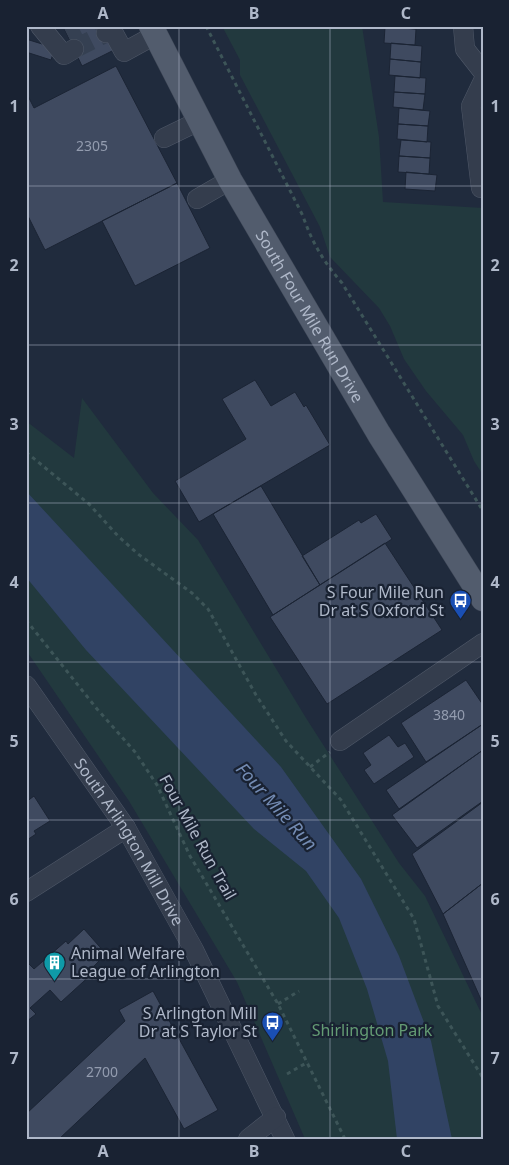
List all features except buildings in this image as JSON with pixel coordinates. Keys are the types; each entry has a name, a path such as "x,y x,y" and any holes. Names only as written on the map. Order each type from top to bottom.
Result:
{"main road":[{"name":"South Four Mile Run Drive","path":"153,31 230,180 379,434 483,599"}],"street":[{"path":"462,26 465,49 483,72"},
{"path":"48,30 64,54 74,49"},
{"path":"110,30 124,52 153,31"},
{"path":"481,188 471,106 483,81"},
{"path":"164,138 199,121"},
{"path":"197,199 230,180"},
{"path":"340,741 483,643"},
{"name":"South Arlington Mill Drive","path":"26,685 126,828 192,946 286,1139"},
{"path":"26,892 126,828"},
{"path":"248,1139 276,1117"}],"path":[{"path":"206,26 303,216 312,240 325,262 347,291 483,511"},
{"path":"26,452 89,504 118,536 138,554 192,593 208,608 256,695 286,742 342,800 414,919 438,1006 483,1078"},
{"name":"Four Mile Run Trail","path":"26,620 97,709 135,752 157,785 190,856 278,1004 345,1139"},
{"path":"310,767 330,752 340,741"},
{"path":"278,1004 299,991"},
{"path":"288,1074 308,1062"}],"green space":[{"path":"222,26 362,26 379,137 383,202 483,208 483,475 474,461 463,435 426,391 404,359 390,326 379,308 330,257 320,227 240,75 240,60"},
{"name":"Shirlington Park","path":"82,398 153,493 198,540 306,718 399,863 425,896 483,1017 483,1139 305,1139 237,982 129,801 26,650 26,421 74,458"}],"water":[{"name":"Four Mile Run","path":"26,491 281,767 361,879 399,956 431,1041 452,1139 397,1139 388,1061 367,989 339,918 306,871 254,829 86,650 26,577"}],"tunnel":[{"path":"66,32 78,26"},
{"path":"74,49 106,33"}],"place":[{"name":"S Four Mile Run Dr at S Oxford St","path":"460,620"},
{"name":"Animal Welfare League of Arlington","path":"55,981"},
{"name":"S Arlington Mill Dr at S Taylor St","path":"273,1041"}]}
